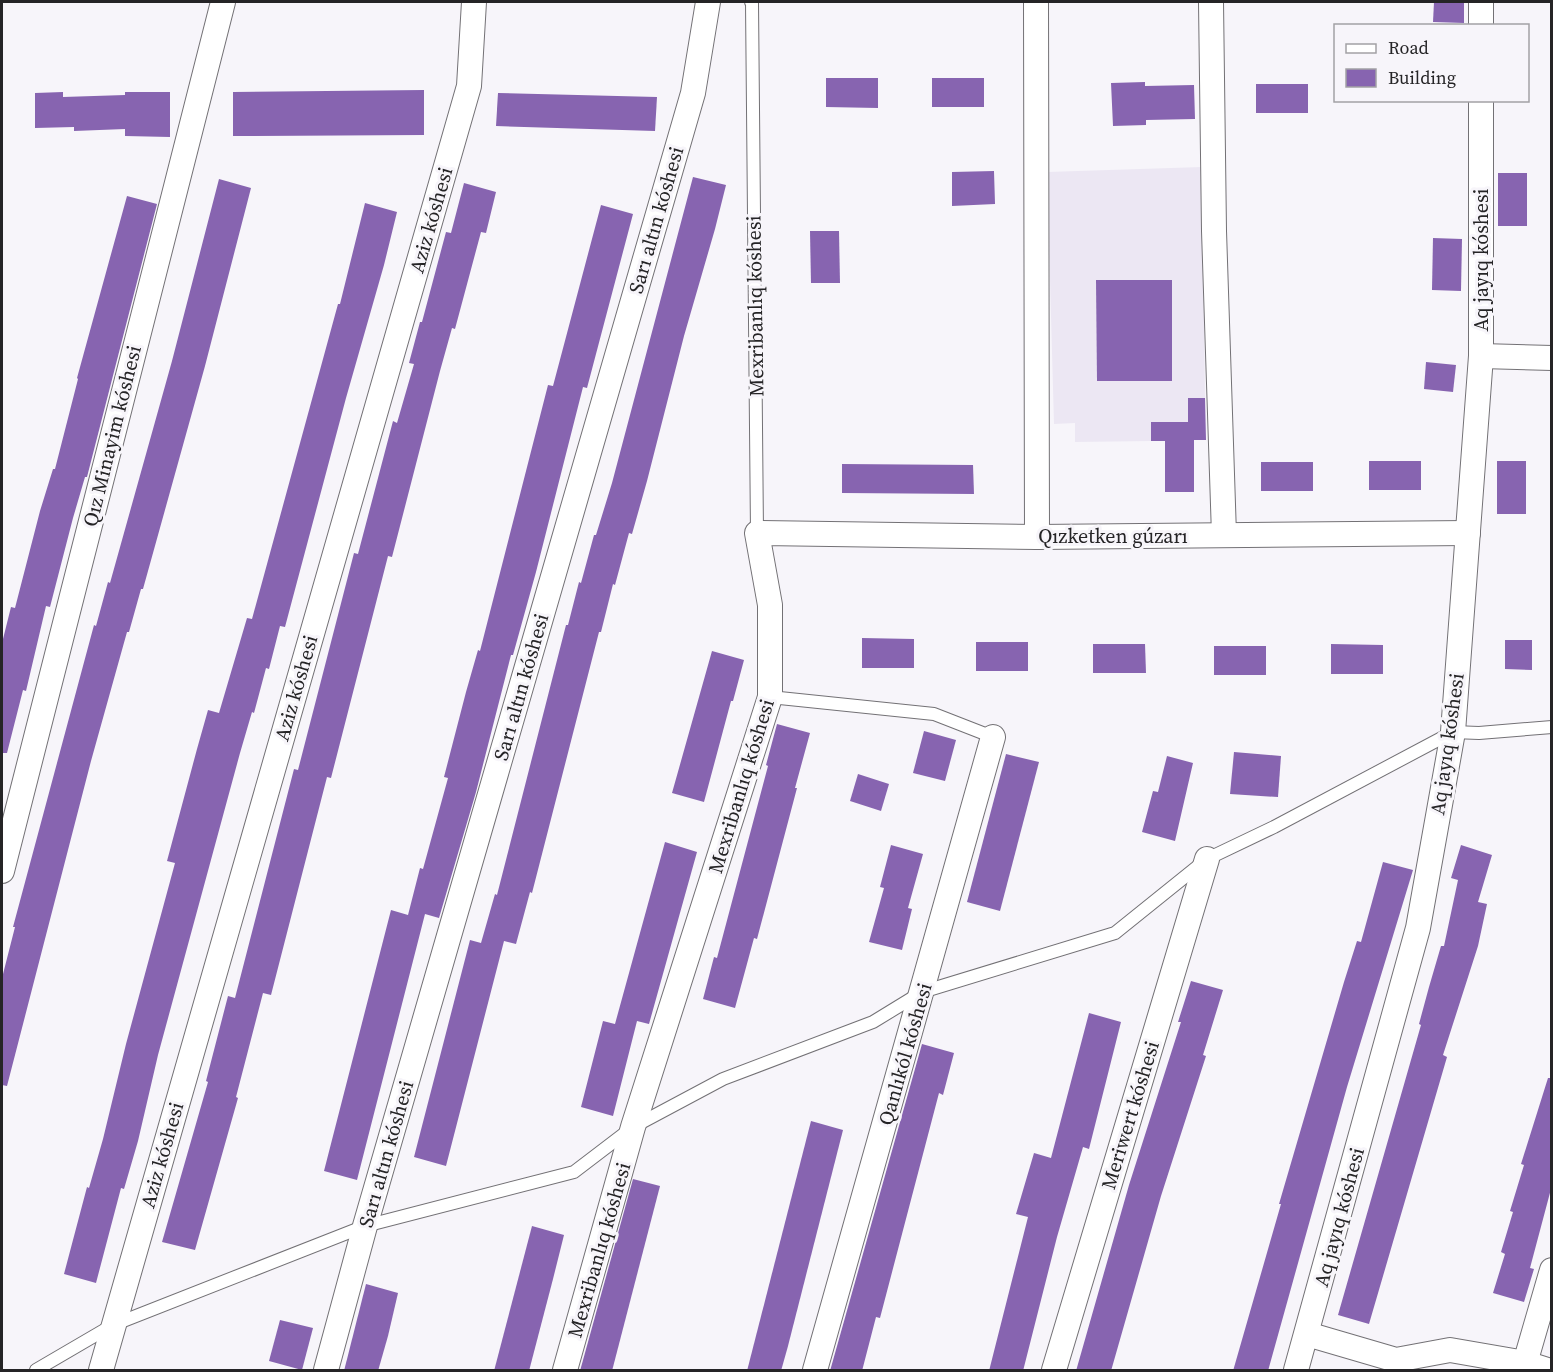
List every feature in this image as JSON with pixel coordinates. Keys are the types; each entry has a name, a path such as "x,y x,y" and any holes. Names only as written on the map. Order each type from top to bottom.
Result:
{"street":[{"name":"Qız Minayim kóshesi","path":"2,871 223,2"},
{"name":"Aziz kóshesi","path":"101,1371 469,86 474,2"},
{"name":"Sarı altın kóshesi","path":"326,1371 365,1227 693,93 708,2"},
{"path":"1036,2 1037,537"},
{"path":"1211,2 1214,220 1224,536"},
{"path":"1481,2 1481,24"},
{"name":"Aq jayıq kóshesi","path":"1296,1371 1418,928 1453,732 1481,356 1481,102"},
{"path":"1481,356 1551,358"},
{"name":"Qızketken gúzarı","path":"757,533 1037,537 1468,533"},
{"name":"Mexribanlıq kóshesi","path":"565,1371 633,1127 770,697 770,605 757,533"},
{"name":"Qanlıkól kóshesi","path":"815,1371 993,737"},
{"name":"Meriwert kóshesi","path":"1054,1371 1207,859"},
{"path":"1307,1334 1396,1360 1450,1350 1531,1368 1551,1270"}],"lane":[{"name":"Mexribanlıq kóshesi","path":"750,2 752,15 757,533"},
{"path":"770,697 934,714 993,737"},
{"path":"36,1371 113,1325 365,1227 574,1172 633,1127 723,1079 873,1022 922,992 1114,933 1207,859 1274,827 1453,732 1479,733 1551,727"}],"shaded area":[{"path":"1202,167 1205,398 1188,398 1188,422 1151,422 1151,441 1075,442 1075,423 1054,424 1047,172"}],"building":[{"path":"1434,2 1464,2 1464,23 1433,22"},
{"path":"826,78 878,78 878,108 826,107"},
{"path":"932,78 984,78 984,107 932,107"},
{"path":"1145,82 1145,86 1194,85 1195,119 1146,120 1146,125 1113,126 1111,83"},
{"path":"1256,84 1308,84 1308,113 1256,113"},
{"path":"424,90 424,135 233,136 233,92"},
{"path":"63,92 63,97 125,95 125,92 170,92 170,137 125,136 125,129 74,131 74,127 35,128 35,93"},
{"path":"498,93 657,97 655,131 496,126"},
{"path":"994,171 995,204 952,206 952,172"},
{"path":"1498,173 1527,173 1527,226 1498,226"},
{"path":"693,177 726,185 632,534 629,533 601,632 599,632 532,893 530,892 516,944 504,941 446,1166 414,1157 470,940 481,943 495,894 497,895 566,625 568,625 579,582 581,583 612,483"},
{"path":"219,179 251,188 205,366 143,589 141,589 129,632 127,632 91,761 7,1086 2,1085 2,978 15,927 13,927 94,625 96,626 108,582 110,583 172,361"},
{"path":"464,183 496,192 486,233 481,232 455,329 452,328 392,557 388,556 331,778 327,777 271,995 263,993 236,1097 238,1098 195,1250 162,1242 208,1082 206,1081 228,996 235,998 294,769 298,770 354,553 358,554 393,421 397,423 414,364 409,363 420,322 422,322 446,232 451,233"},
{"path":"127,196 157,204 87,477 85,477 73,518 50,607 46,606 26,691 23,690 7,753 2,753 2,643 11,607 15,608 40,511 53,469 55,469 77,378"},
{"path":"365,203 397,212 384,265 285,627 280,626 269,669 266,668 240,753 158,1055 138,1141 124,1189 121,1188 96,1283 64,1274 87,1187 89,1188 103,1139 175,863 167,861 197,749 208,710 219,713 247,618 252,619 338,304 340,304"},
{"path":"601,205 633,214 587,388 583,387 536,572 513,655 511,655 476,792 439,918 425,914 357,1180 324,1171 391,910 408,915 420,868 423,869 448,778 444,777 478,650 480,651 548,385 553,386"},
{"path":"810,231 839,231 840,283 811,283"},
{"path":"1433,238 1462,239 1461,291 1432,290"},
{"path":"1096,280 1172,280 1172,381 1097,381"},
{"path":"1426,362 1456,365 1453,392 1424,389"},
{"path":"1188,398 1205,398 1206,440 1194,440 1194,492 1165,492 1165,441 1151,441 1151,422 1188,422"},
{"path":"1369,461 1421,461 1421,490 1369,490"},
{"path":"1497,461 1526,461 1526,514 1497,514"},
{"path":"1261,462 1313,462 1313,491 1261,491"},
{"path":"842,464 973,465 974,494 842,493"},
{"path":"862,638 914,639 914,668 862,668"},
{"path":"1505,640 1532,640 1532,670 1505,669"},
{"path":"976,642 1028,642 1028,671 976,671"},
{"path":"1093,644 1145,644 1146,673 1093,673"},
{"path":"1331,644 1383,645 1383,674 1331,674"},
{"path":"1214,646 1266,646 1266,675 1214,675"},
{"path":"712,651 744,660 704,802 672,793"},
{"path":"777,724 810,733 757,939 754,938 735,1008 703,999 714,957 717,958"},
{"path":"924,731 956,740 945,781 913,773"},
{"path":"1234,752 1281,756 1278,797 1230,794"},
{"path":"1006,754 1039,762 1000,911 967,902"},
{"path":"1167,756 1193,763 1175,841 1142,832 1153,791 1158,792"},
{"path":"858,774 889,784 881,811 850,801"},
{"path":"665,842 697,852 649,1024 637,1021 613,1116 581,1107 603,1021 615,1024"},
{"path":"891,845 923,854 908,908 912,909 902,950 869,942 884,888 880,887"},
{"path":"1461,845 1492,855 1478,902 1487,904 1478,946 1443,1055 1447,1057 1369,1324 1338,1315 1421,1025 1419,1024 1429,987 1441,946 1444,946 1458,880 1451,878"},
{"path":"1383,862 1413,870 1347,1087 1268,1371 1233,1371 1344,982 1357,941 1361,942"},
{"path":"1191,981 1223,990 1203,1055 1206,1056 1161,1196 1111,1371 1076,1371 1129,1185 1181,1022 1178,1022"},
{"path":"1089,1013 1121,1022 1089,1149 1083,1147 1057,1237 1023,1371 989,1371 1028,1217 1016,1214 1034,1153 1051,1158"},
{"path":"922,1044 954,1053 943,1095 939,1093 880,1318 876,1317 862,1371 830,1371"},
{"path":"1548,1078 1551,1078 1551,1189 1530,1268 1534,1269 1524,1302 1493,1293 1505,1254 1501,1252 1524,1165 1521,1164"},
{"path":"811,1121 843,1130 788,1346 781,1371 747,1371"},
{"path":"633,1179 660,1186 612,1371 580,1371"},
{"path":"532,1226 564,1235 529,1371 494,1371"},
{"path":"366,1284 398,1293 388,1336 378,1371 344,1371"},
{"path":"280,1320 313,1328 302,1370 269,1361"}]}
